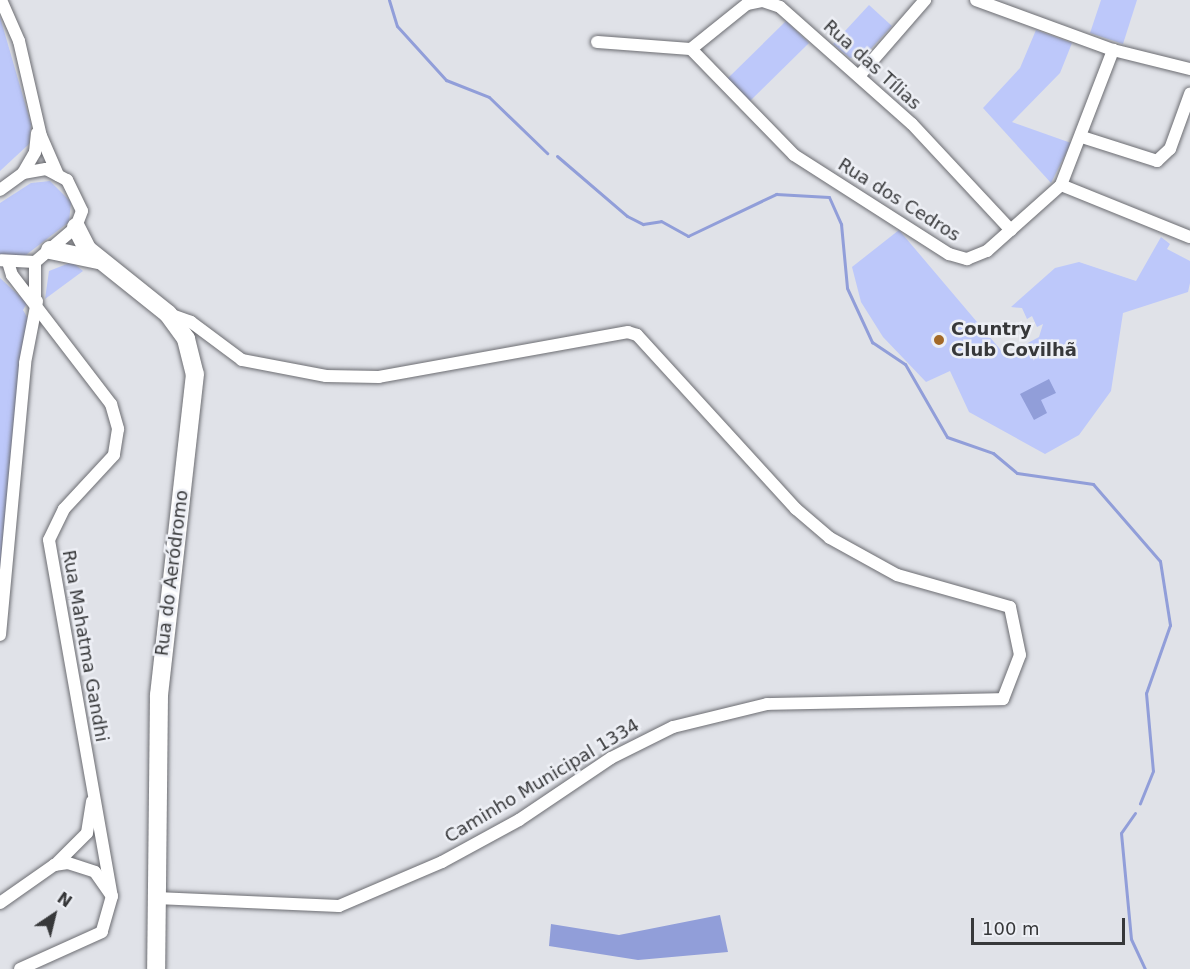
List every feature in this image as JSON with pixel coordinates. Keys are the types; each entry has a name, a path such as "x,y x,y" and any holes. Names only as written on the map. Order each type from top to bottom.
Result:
{"main road":[{"name":"Rua do Aeródromo","path":"76,227 99,261 168,314 186,339 195,374 159,695 156,969"},
{"path":"50,250 99,261"}],"street":[{"path":"1,0 19,41 37,117 58,175"},
{"path":"859,76 925,0"},
{"path":"976,0 1113,50 1190,69"},
{"name":"Rua das Tílias","path":"690,49 747,4 763,1 780,7 859,76 1011,230"},
{"path":"597,42 690,49"},
{"name":"Rua dos Cedros","path":"690,49 794,155 949,254 974,257 1011,230 1061,185 1082,137 1113,50"},
{"path":"1082,137 1157,161 1170,149 1190,94"},
{"path":"0,190 23,172 35,152 37,117"},
{"path":"4,261 35,262 76,227 79,195 58,175 46,169 23,172"},
{"path":"1061,185 1190,237"},
{"name":"Rua Mahatma Gandhi","path":"4,261 12,276 36,300 111,404 118,429 114,455 57,518 49,540 112,896 102,932 20,969"},
{"path":"0,635 28,328 36,300 35,262"},
{"name":"Caminho Municipal 1334","path":"156,898 339,906 490,836 648,737 723,711 767,704 1003,699 1020,655 1013,609 897,575 830,538 796,509 637,335 628,332 379,377 326,376 242,360 190,322 168,314"},
{"name":"Rua Mahatma Gandhi","path":"0,903 54,865 87,833 93,797"},
{"path":"54,865 86,866 112,896"}],"shaded area":[{"path":"1101,0 1137,0 1123,44 1090,33"},
{"path":"869,5 892,26 866,54 850,58 833,44"},
{"path":"0,17 31,124 29,144 0,171"},
{"path":"786,21 809,43 750,101 727,79"},
{"path":"1036,30 1072,43 1060,73 1012,122 1071,143 1051,183 983,108 1020,68"},
{"path":"50,181 71,202 69,222 22,258 0,255 0,203 31,183"},
{"name":"Country Club Covilhã","path":"899,230 1005,355 1039,337 1043,324 1037,327 1032,316 1027,319 1022,308 1011,307 1055,268 1079,262 1136,281 1161,237 1170,244 1167,249 1190,261 1190,283 1188,292 1123,313 1111,391 1079,435 1045,454 969,412 950,371 926,382 883,337 861,302 852,267"},
{"path":"72,262 83,271 45,299 49,271"},
{"path":"0,278 27,303 23,310 31,324 0,573"},
{"path":"1049,379 1056,393 1041,400 1047,413 1034,420 1020,394"},
{"path":"720,915 728,952 638,960 549,946 551,924 619,935"}],"waterway":[{"path":"389,0 397,26 446,80 489,97 547,153"},
{"path":"557,156 627,216 643,224 661,221 688,236 776,194 829,197 841,224 847,288 872,342 905,364 947,437 993,453 1017,473 1093,484 1160,561 1170,625 1146,693 1153,771 1140,803"},
{"path":"1135,813 1121,833 1131,939 1145,969"}],"place":[{"name":"Country Club Covilhã","path":"939,340"}]}
